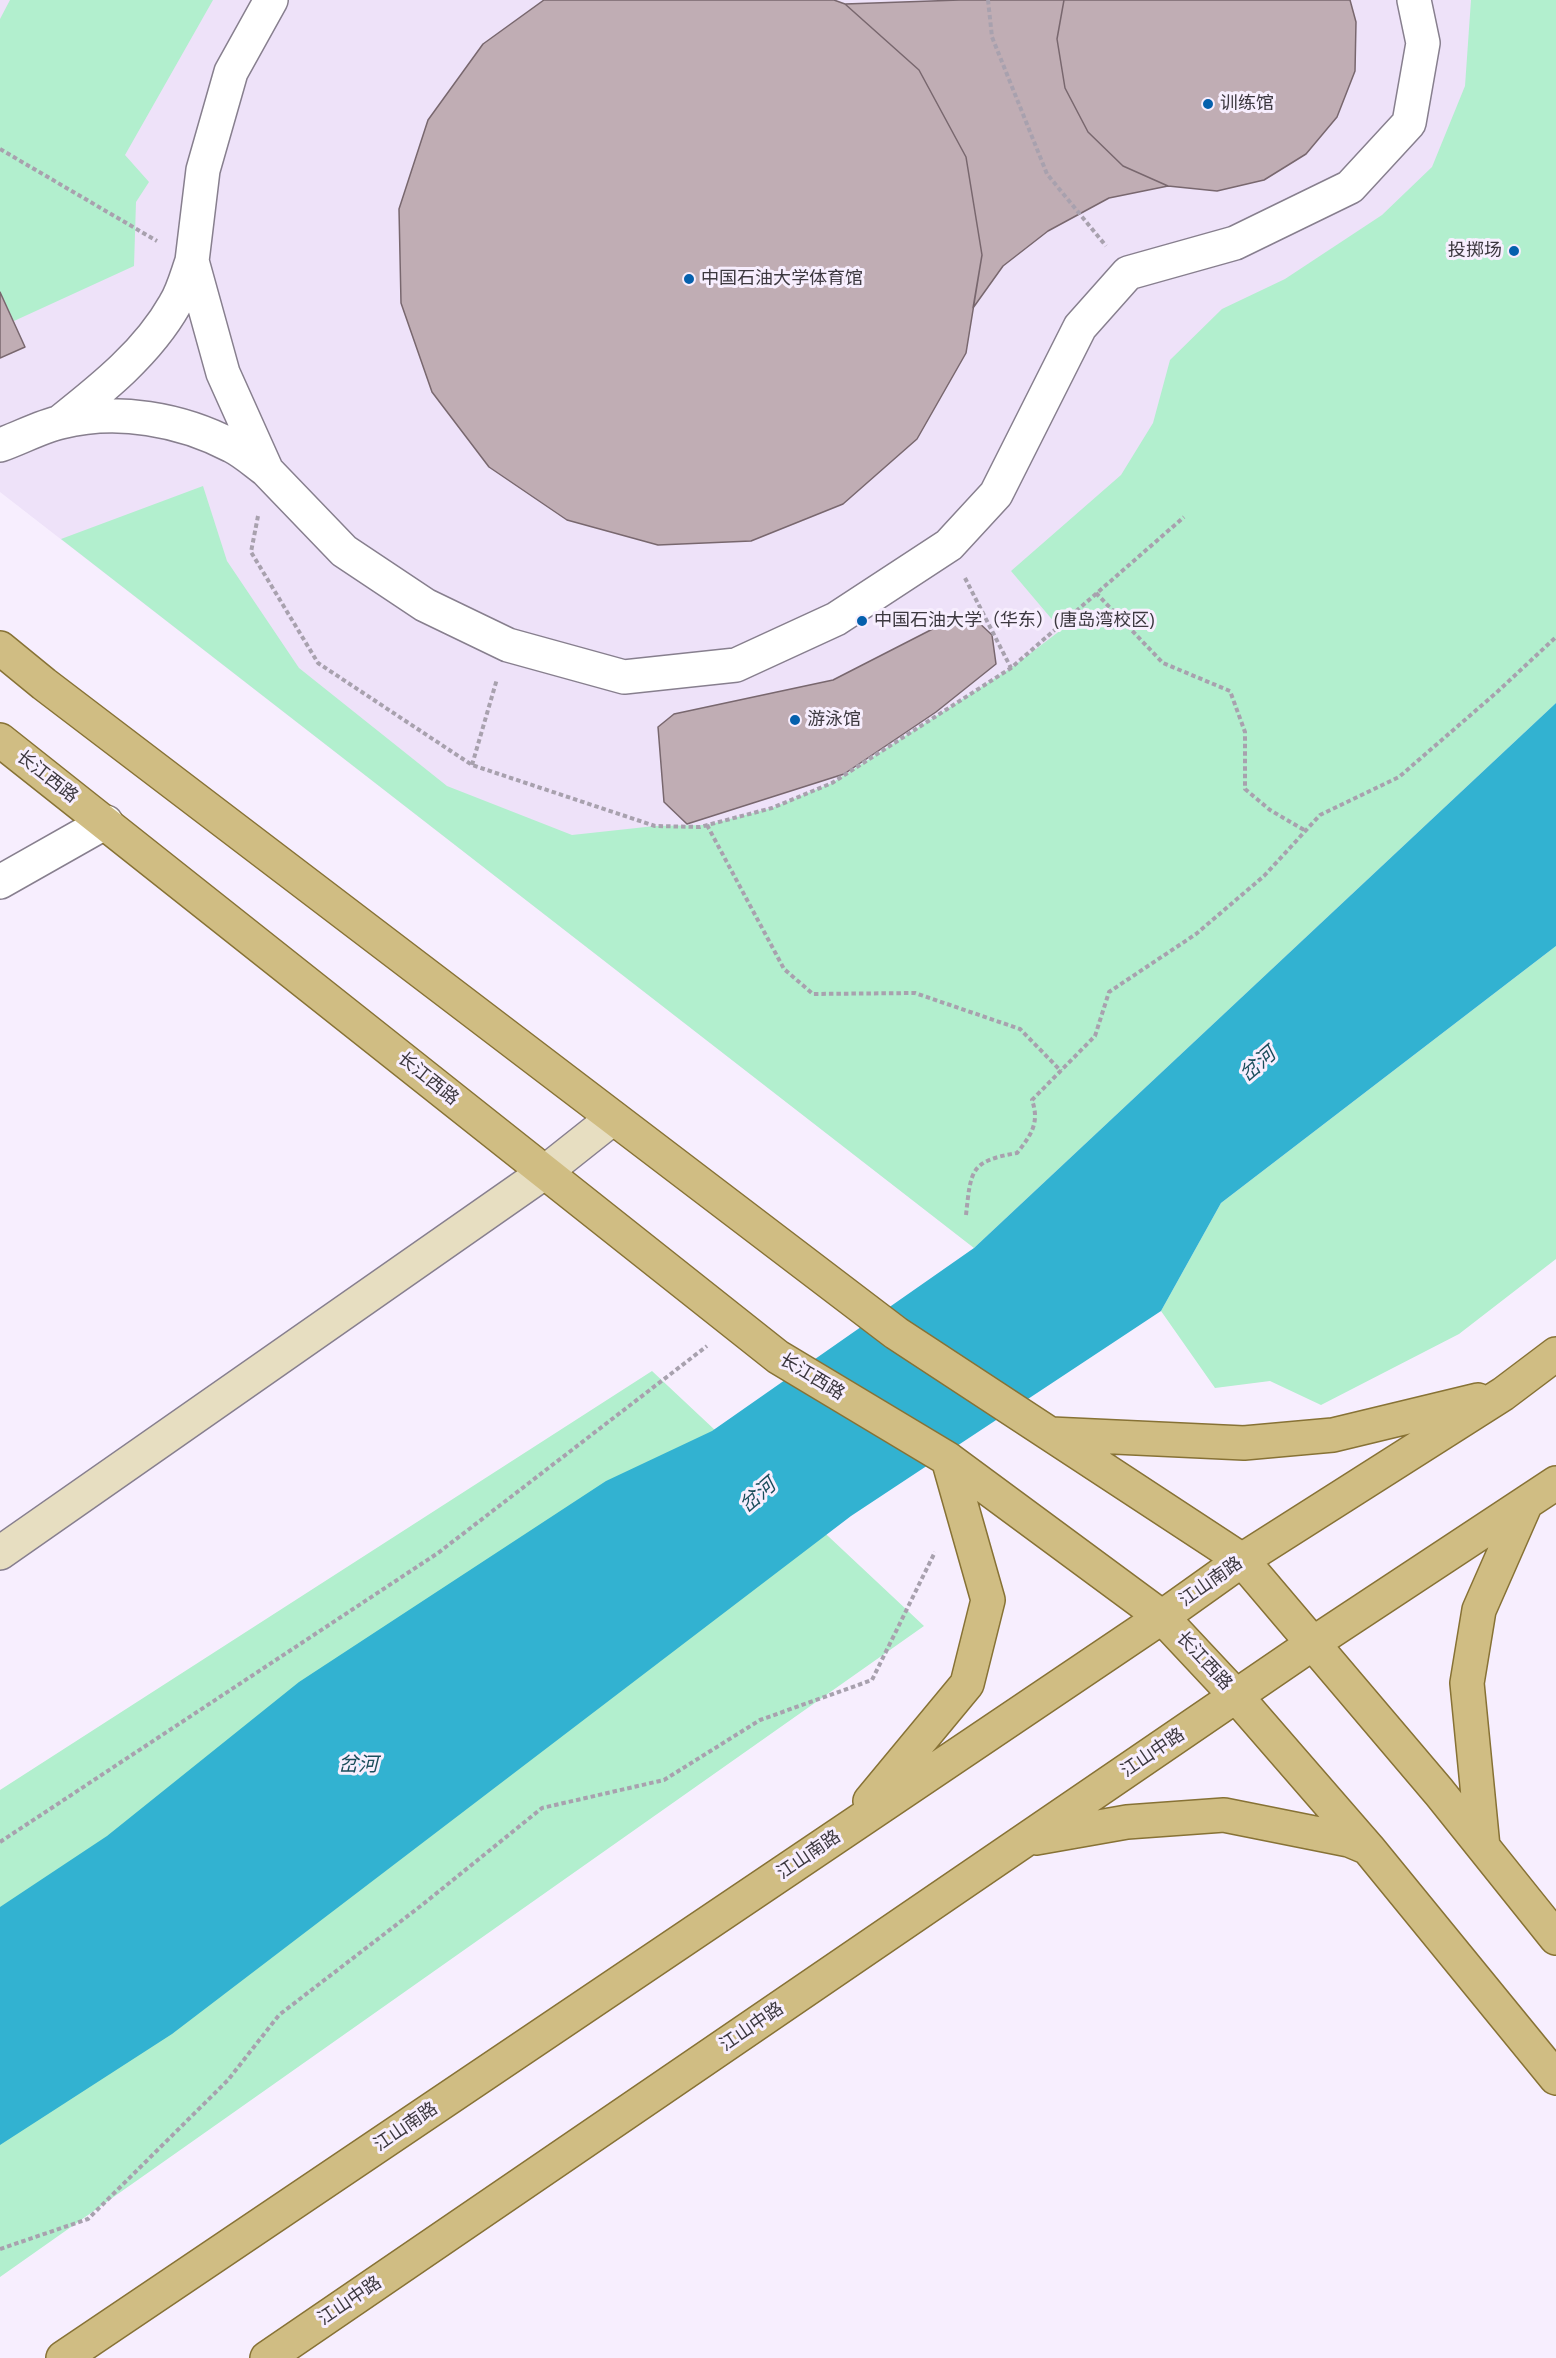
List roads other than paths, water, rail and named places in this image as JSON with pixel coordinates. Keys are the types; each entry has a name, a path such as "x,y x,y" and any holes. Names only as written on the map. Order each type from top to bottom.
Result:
{"main road":[{"path":"0,648 896,1333 1242,1560 1483,1847 1556,1938"},
{"name":"长江西路","path":"0,740 778,1357 948,1459 1162,1617 1236,1696 1368,1848 1556,2078"},
{"name":"江山南路","path":"63,2358 1162,1617 1242,1560 1503,1394 1556,1354"},
{"path":"1050,1434 1244,1443 1333,1435 1503,1394"},
{"path":"848,1829 967,1684 988,1600 948,1459"},
{"path":"1236,1696 1556,1483"},
{"path":"1483,1847 1467,1683 1479,1611 1526,1503"},
{"name":"江山中路","path":"267,2358 1236,1696"},
{"path":"1025,1840 1127,1822 1224,1815 1349,1840 1368,1848"}],"street":[{"path":"60,422 119,374 149,340 176,303 192,261 203,170 231,72 271,0"},
{"path":"0,445 60,422 100,416 135,417 186,426 233,446 267,471 344,551 425,605 508,645 624,677 736,665 836,618 949,545 996,494 1080,327 1128,273 1235,243 1350,187 1409,123 1423,43 1414,0"},
{"path":"192,261 223,373 267,471"},
{"path":"0,882 106,822"},
{"path":"0,1553 545,1172 613,1118"}],"water":[{"name":"岔河","path":"1556,703 1556,946 1221,1203 1161,1311 851,1516 172,2034 0,2145 0,1907 107,1836 299,1682 606,1481 712,1431 974,1248"}],"place":[{"name":"训练馆","path":"1208,104"},
{"name":"投掷场","path":"1514,251"},
{"name":"中国石油大学体育馆","path":"689,279"},
{"name":"中国石油大学（华东）(唐岛湾校区)","path":"862,621"},
{"name":"游泳馆","path":"795,720"}]}
